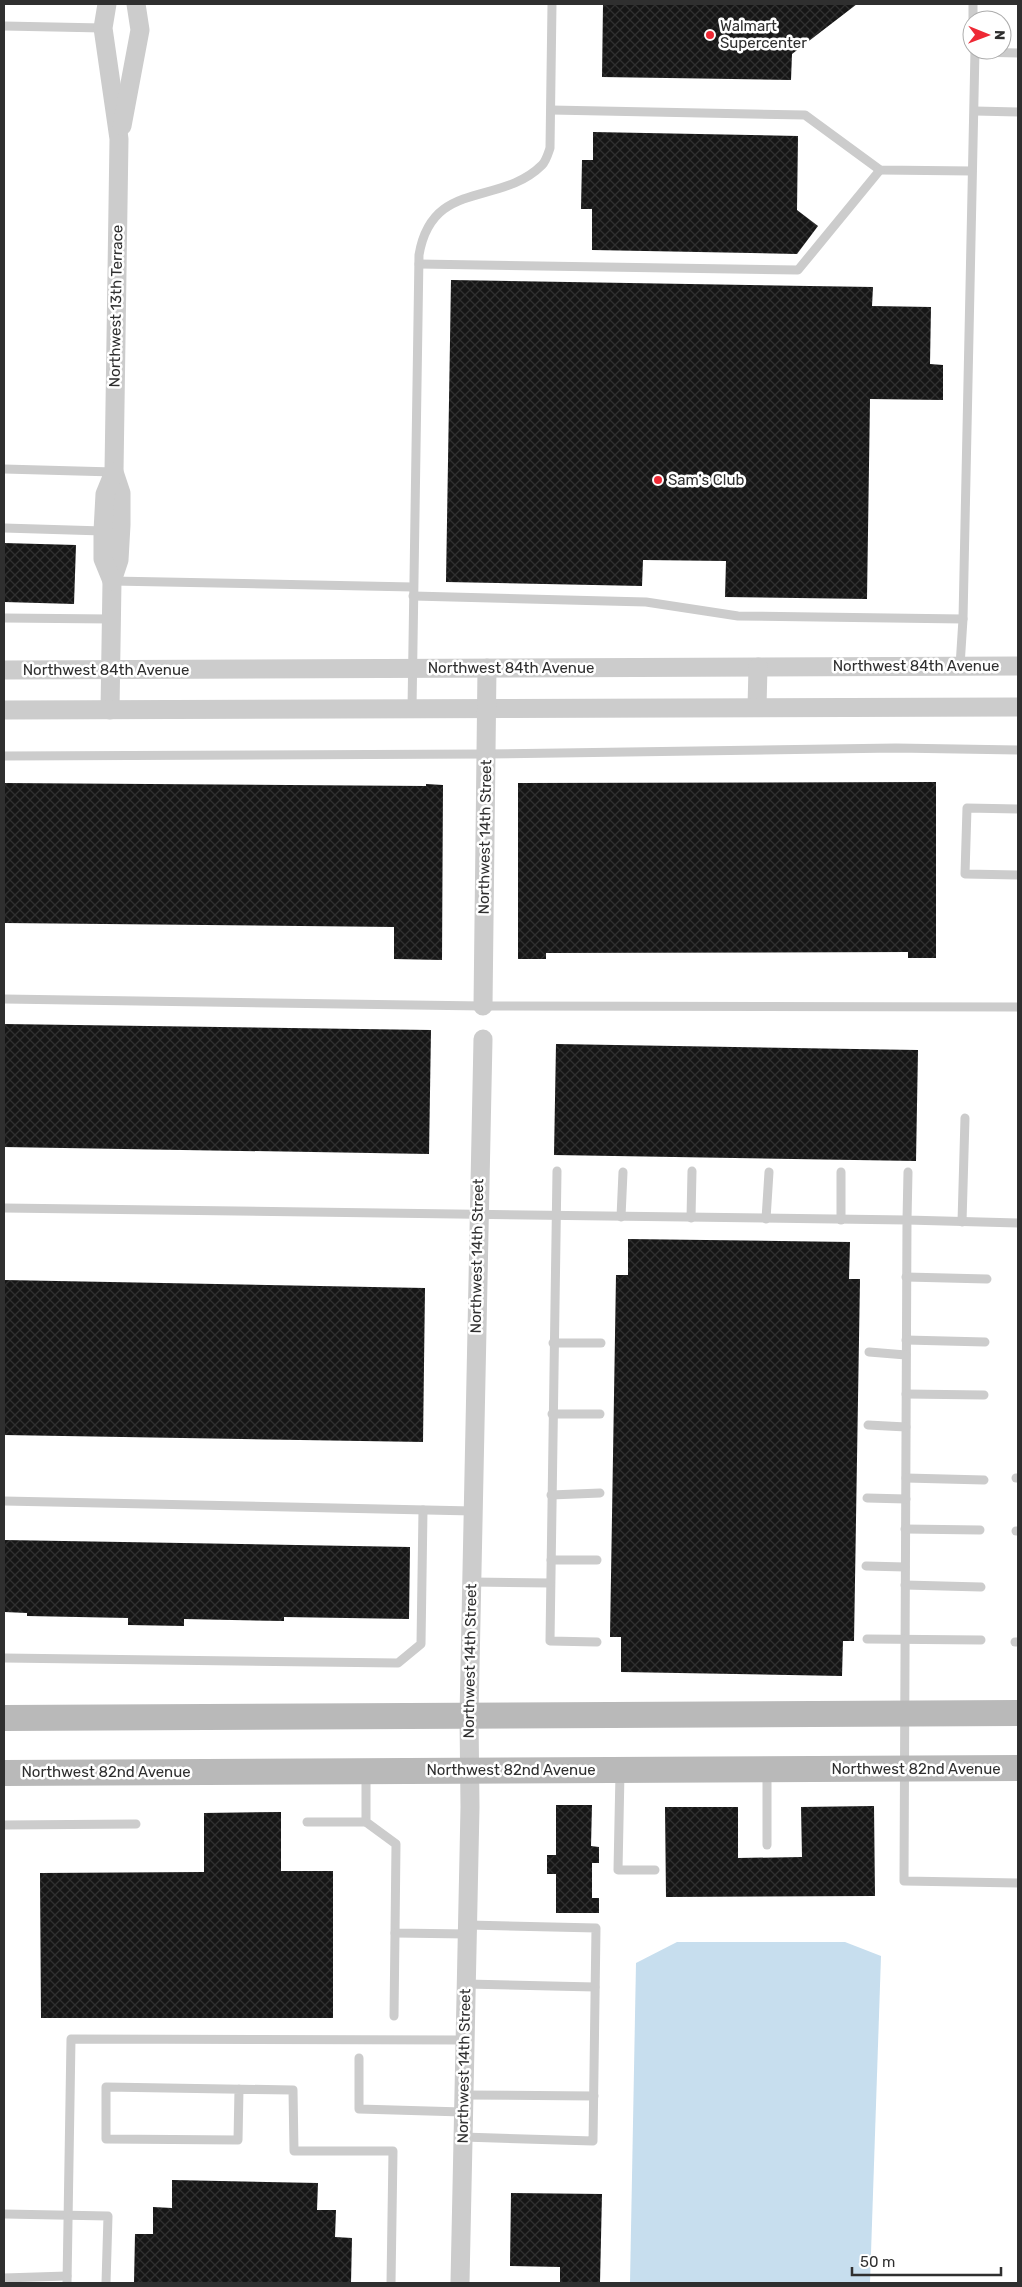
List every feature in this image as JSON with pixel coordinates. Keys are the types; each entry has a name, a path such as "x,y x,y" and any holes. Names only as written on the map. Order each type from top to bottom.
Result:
{"street":[{"name":"Northwest 13th Terrace","path":"107,4 103,28 119,140 114,472 121,493 119,560 112,581 110,710"},
{"name":"Northwest 13th Terrace","path":"119,140 140,30 136,4"},
{"name":"Northwest 13th Terrace","path":"112,581 103,559 103,531 105,494 114,472"},
{"name":"Northwest 84th Avenue","path":"4,670 1018,666"},
{"path":"757,707 758,667"},
{"name":"Northwest 14th Street","path":"483,1006 487,668"},
{"path":"4,710 1018,706"},
{"name":"Northwest 14th Street","path":"460,2283 467,1930 468,1716 483,1039"},
{"path":"4,1718 1018,1713"},
{"name":"Northwest 82nd Avenue","path":"4,1773 1018,1768"}],"lane":[{"path":"412,709 419,264 422,241 431,220 441,211 461,200 525,179 543,164 550,148 552,4"},
{"path":"4,26 103,28"},
{"path":"960,666 963,619 975,60"},
{"path":"551,110 805,114 880,170 972,171"},
{"path":"975,111 1018,112"},
{"path":"419,264 798,270 880,170"},
{"path":"4,469 114,472"},
{"path":"4,528 103,531"},
{"path":"112,581 413,587"},
{"path":"413,596 646,602 738,616 963,619"},
{"path":"4,618 111,620"},
{"path":"4,756 486,754 896,748 1018,750"},
{"path":"1018,809 967,808 966,874 1018,875"},
{"path":"4,999 483,1006 1018,1007"},
{"path":"962,1222 964,1118"},
{"path":"557,1170 550,1641 597,1642"},
{"path":"691,1218 692,1171"},
{"path":"621,1217 622,1172"},
{"path":"766,1219 769,1172"},
{"path":"841,1172 841,1220"},
{"path":"908,1172 904,1881 1018,1883"},
{"path":"4,1208 1018,1223"},
{"path":"906,1277 987,1279"},
{"path":"906,1340 985,1342"},
{"path":"553,1343 602,1343"},
{"path":"869,1352 906,1355"},
{"path":"906,1394 984,1395"},
{"path":"552,1414 600,1414"},
{"path":"868,1424 906,1427"},
{"path":"906,1478 984,1480"},
{"path":"551,1495 600,1494"},
{"path":"867,1498 906,1499"},
{"path":"4,1501 473,1511"},
{"path":"4,1658 398,1663 421,1644 423,1510"},
{"path":"905,1529 980,1530"},
{"path":"551,1560 597,1560"},
{"path":"866,1566 905,1567"},
{"path":"472,1582 550,1584"},
{"path":"905,1585 981,1586"},
{"path":"867,1639 981,1640"},
{"path":"766,1769 768,1845"},
{"path":"620,1770 618,1870 656,1870"},
{"path":"366,1771 366,1822"},
{"path":"307,1822 366,1822 396,1844 394,2016"},
{"path":"4,1825 136,1824"},
{"path":"395,1933 596,1928 593,2141 463,2138"},
{"path":"466,1984 595,1987"},
{"path":"4,2278 67,2280 71,2039 465,2040"},
{"path":"359,2058 359,2110 594,2096"},
{"path":"239,2090 238,2140 106,2139 106,2087 294,2090 294,2151 393,2151 391,2283"},
{"path":"5,2214 108,2216 106,2283"}],"water":[{"path":"677,1942 845,1942 881,1956 870,2283 630,2283 636,1963"}],"building":[{"name":"Walmart Supercenter","path":"603,4 857,4 792,54 791,80 602,77"},
{"path":"593,132 798,136 797,210 818,226 797,254 592,250 592,209 581,209 582,160 593,160"},
{"name":"Sam's Club","path":"451,280 873,287 872,306 931,307 930,364 943,365 943,400 870,399 867,599 725,597 726,561 643,560 642,586 446,582"},
{"path":"4,543 76,545 74,604 4,602"},
{"path":"936,782 936,958 908,958 908,952 546,953 546,959 518,959 518,783"},
{"path":"4,783 443,785 442,960 394,959 394,927 4,923"},
{"path":"4,1024 431,1030 429,1154 4,1147"},
{"path":"556,1044 918,1050 916,1161 554,1155"},
{"path":"628,1239 850,1242 849,1279 860,1279 854,1641 843,1641 842,1676 621,1672 621,1637 610,1637 616,1275 628,1275"},
{"path":"4,1280 425,1288 423,1442 4,1435"},
{"path":"4,1540 410,1547 409,1619 284,1617 284,1621 184,1619 184,1626 128,1625 128,1618 27,1616 27,1613 4,1612"},
{"path":"556,1805 592,1805 591,1846 599,1847 599,1863 592,1863 592,1898 599,1898 599,1913 556,1913 556,1874 547,1874 547,1855 556,1855"},
{"path":"874,1806 875,1896 666,1897 665,1807 738,1807 738,1858 802,1857 801,1807"},
{"path":"281,1812 281,1871 333,1871 333,2018 41,2018 40,1873 204,1872 204,1813"},
{"path":"172,2180 318,2183 317,2210 336,2210 335,2237 352,2238 351,2283 134,2283 135,2234 153,2234 153,2207 172,2208"},
{"path":"511,2193 602,2194 600,2283 560,2283 560,2267 510,2266"}],"place":[{"name":"Walmart Supercenter","path":"710,35"},
{"name":"Sam's Club","path":"658,480"}]}
